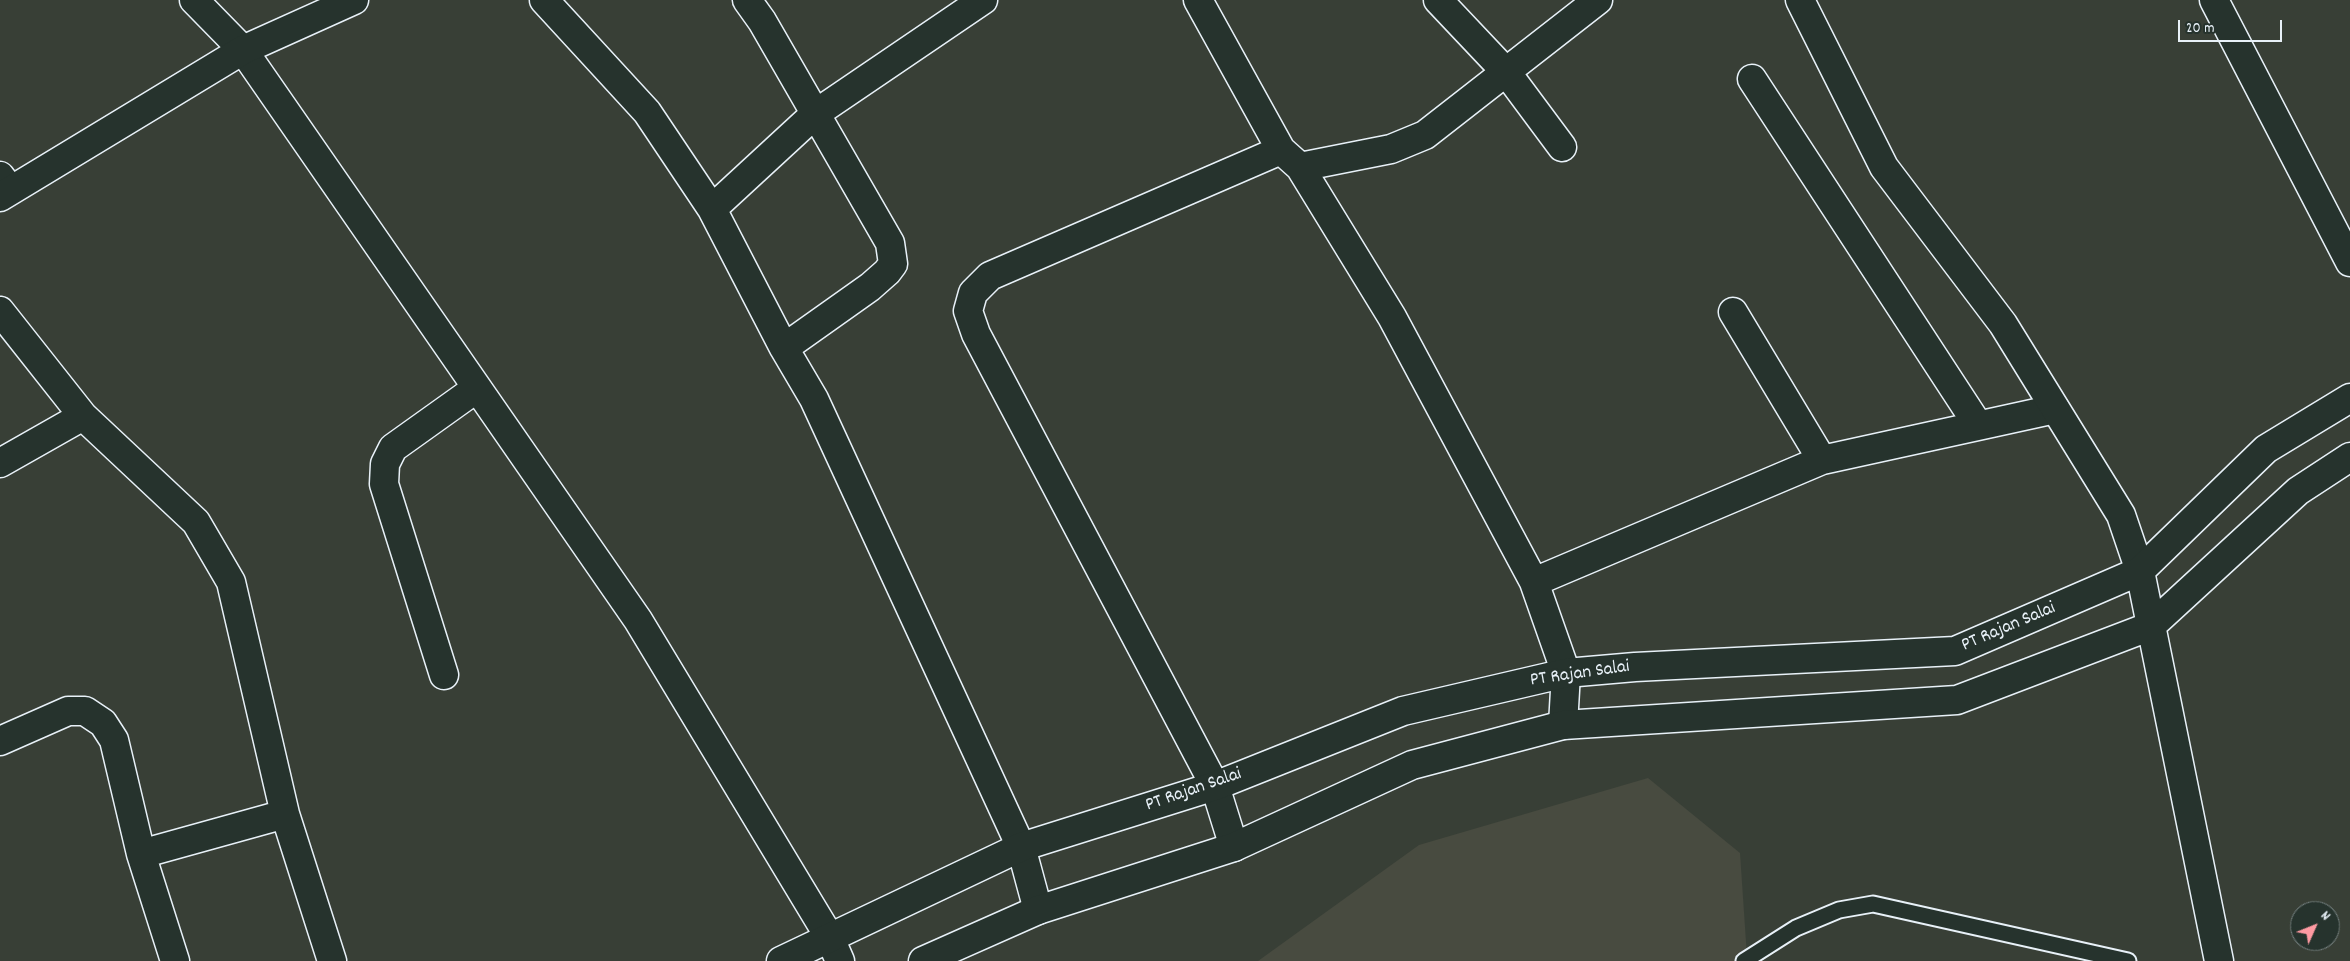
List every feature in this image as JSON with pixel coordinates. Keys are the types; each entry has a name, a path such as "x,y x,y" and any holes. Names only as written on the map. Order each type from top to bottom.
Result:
{"street":[{"path":"194,0 244,50 638,620 835,950"},
{"path":"3,187 244,50 354,0"},
{"path":"544,0 647,112 712,210 784,348 814,399 1021,847 1038,910"},
{"path":"747,0 762,21 890,243 893,264 870,287 784,348"},
{"path":"712,210 815,114 983,0"},
{"path":"1198,0 1291,158 1392,316 1534,582 1566,674 1563,725"},
{"path":"1438,0 1508,73 1562,147"},
{"path":"1234,847 1216,786 976,334 968,311 973,293 990,276 1291,158 1391,149 1425,135 1508,73 1598,0"},
{"path":"1800,0 1884,167 2003,324 2121,515 2140,571 2220,961"},
{"path":"2214,0 2350,262"},
{"path":"1752,79 1978,426"},
{"path":"0,311 83,416 196,522 231,582 285,814 332,961"},
{"path":"1733,312 1822,460"},
{"path":"444,675 384,484 385,464 393,448 477,388"},
{"name":"PT Rajan Salai","path":"781,961 835,950 1021,847 1216,786 1403,711 1566,674 1635,667 1955,651 2140,571 2266,450 2350,398"},
{"path":"1534,582 1822,460 2055,409"},
{"path":"0,463 83,416"},
{"path":"923,961 1038,910 1234,847 1412,766 1563,725 1957,700 2151,626 2298,491 2350,457"},
{"path":"0,741 68,711 85,711 102,723 114,740 141,854 175,961"},
{"path":"141,854 285,814"}],"lane":[{"path":"1744,961 1796,928 1839,910 1873,904 2128,961"}],"shaded area":[{"path":"1648,778 1740,853 1747,957 1741,961 1258,961 1419,845"}]}
